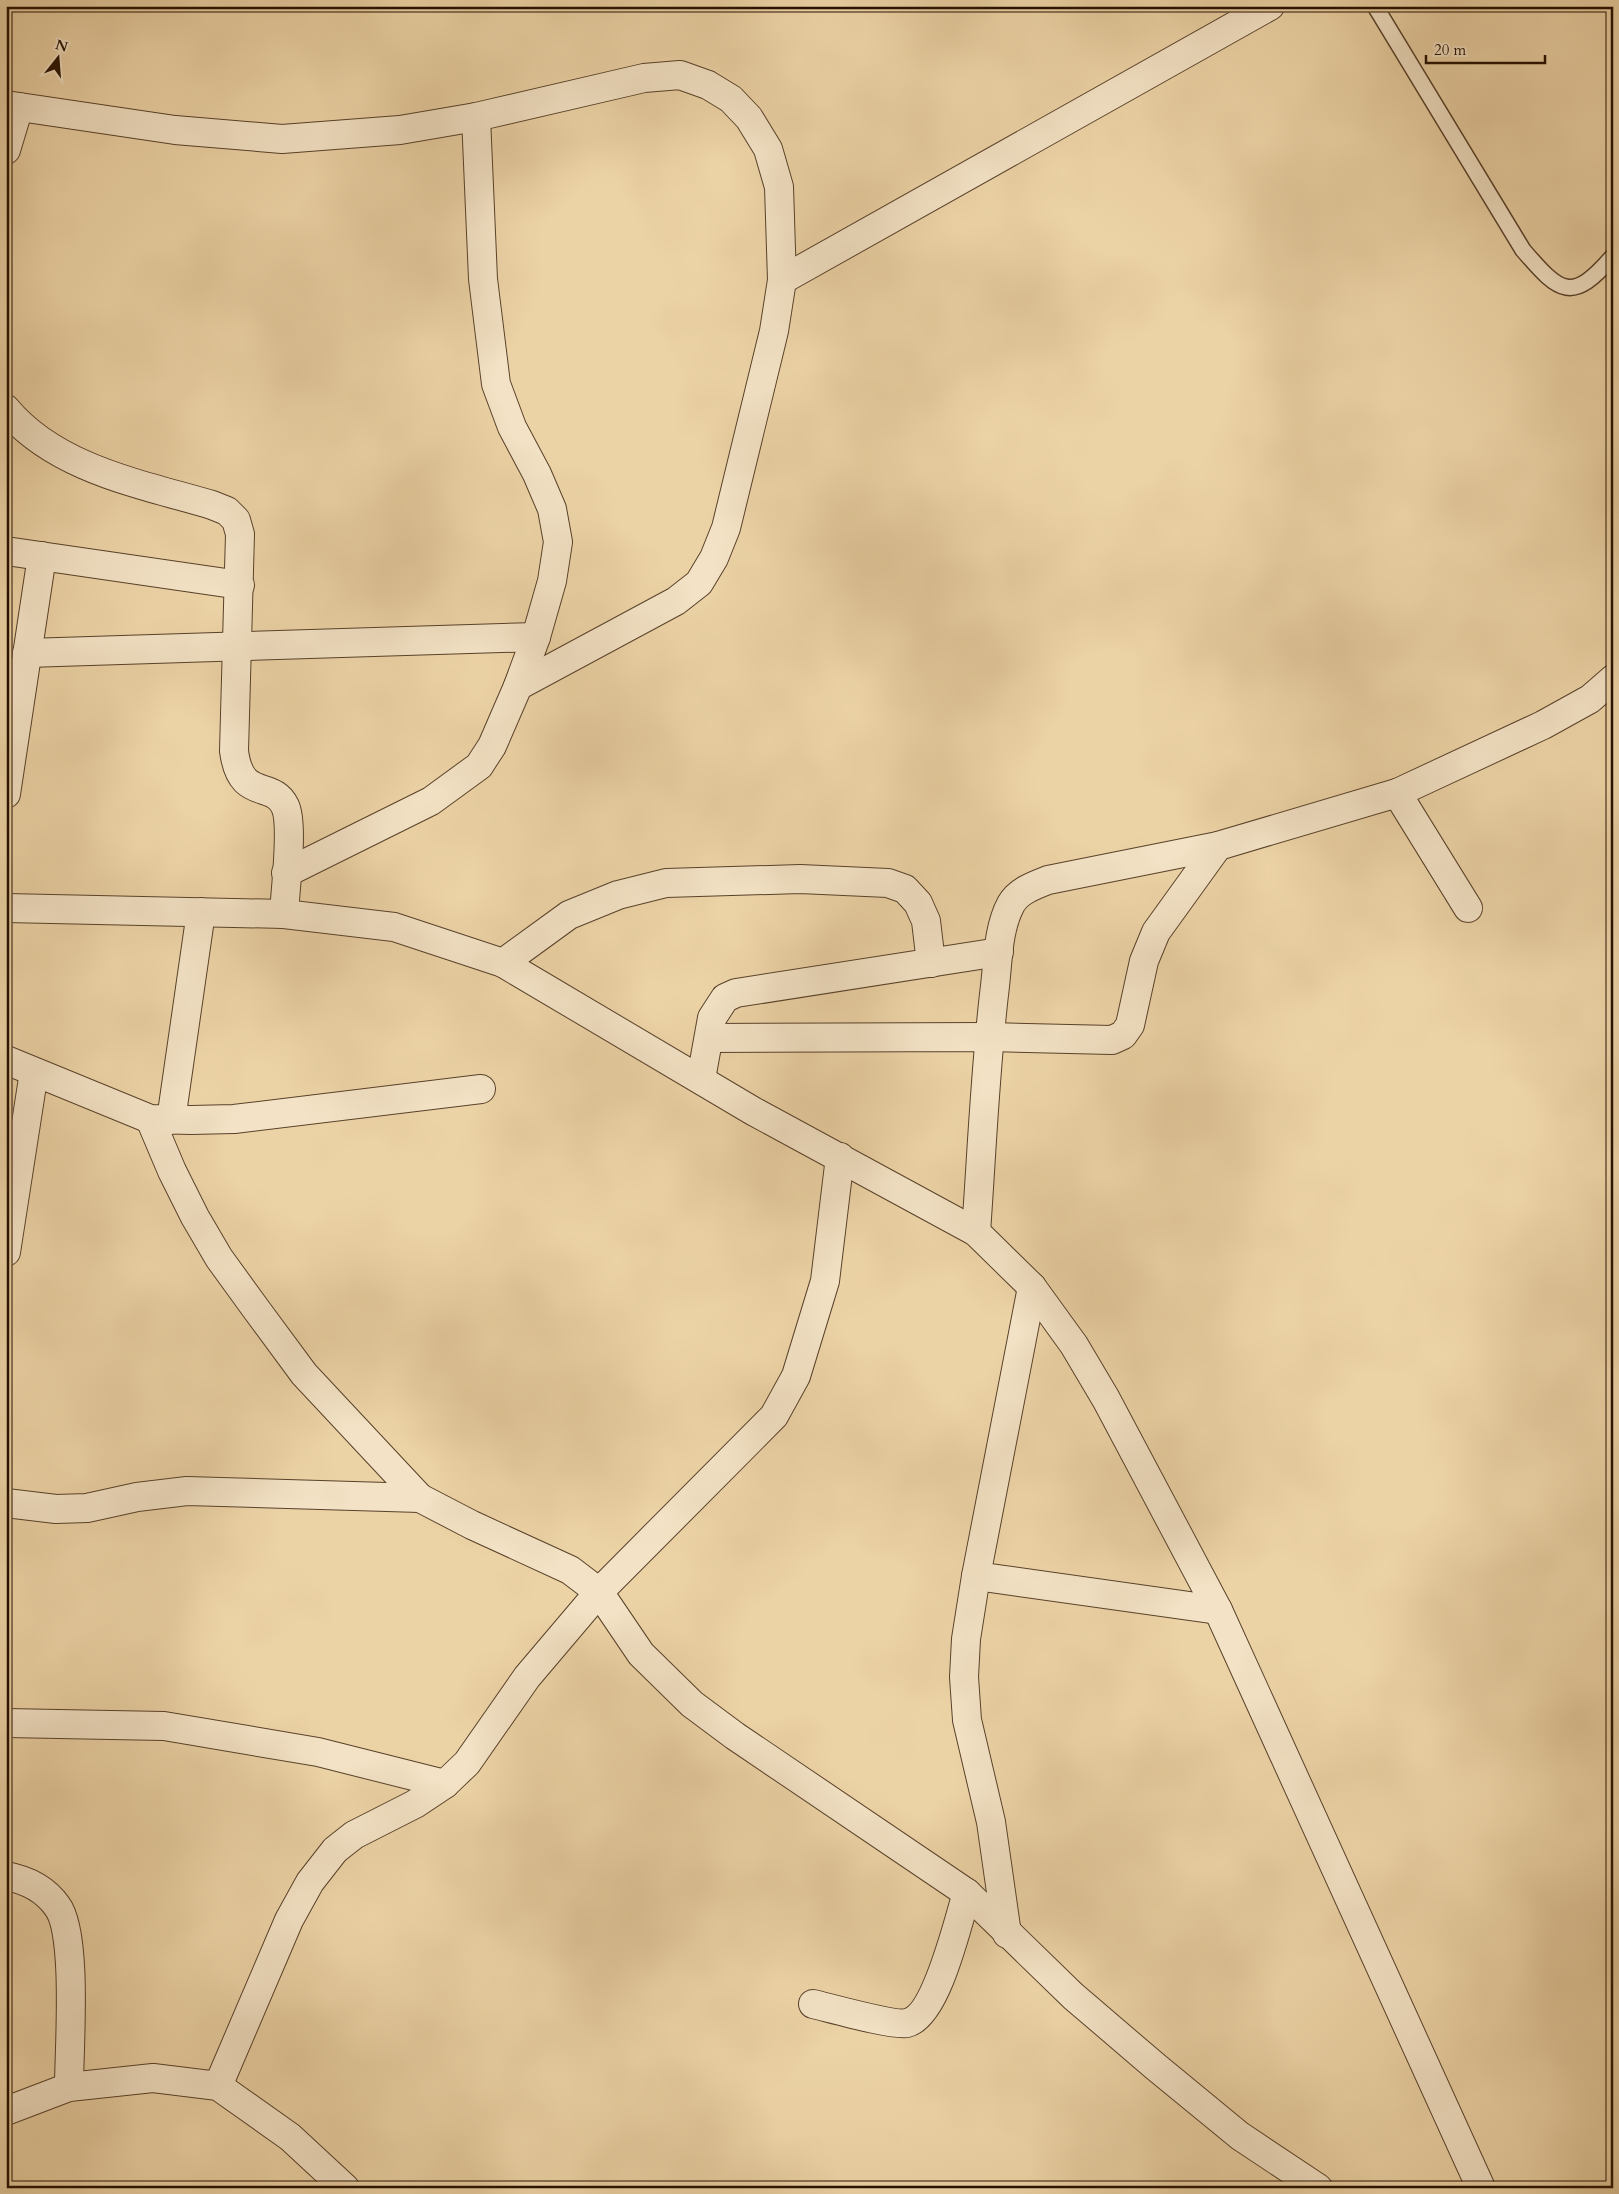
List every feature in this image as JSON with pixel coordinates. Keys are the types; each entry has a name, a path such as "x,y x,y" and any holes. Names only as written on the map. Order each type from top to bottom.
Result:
{"street":[{"path":"782,280 1234,15 1270,6"},
{"path":"6,150 12,106 175,130 282,139 400,130 476,117 644,78 680,75 708,85 731,99 750,118 768,148 779,187 782,280 774,331 728,520 714,558 699,583 676,601 518,686"},
{"path":"286,873 431,801 479,766 492,746 518,686 536,637 552,581 558,542 552,509 537,474 512,427 496,384 483,279 476,117"},
{"path":"6,409 35,438 88,466 228,511 236,520 240,534 240,585 234,751 239,774 246,782 281,799 286,807 289,827 284,914"},
{"path":"6,551 240,585"},
{"path":"6,794 42,556"},
{"path":"28,653 237,648 536,637"},
{"path":"976,1232 989,1038 999,952 1005,917 1012,902 1023,892 1048,880 1218,846 1397,793 1543,725 1590,699 1613,680"},
{"path":"1397,793 1468,908"},
{"path":"709,1038 1112,1040 1123,1035 1130,1024 1144,961 1156,932 1218,846"},
{"path":"503,963 569,915 618,895 666,883 800,879 888,883 904,889 918,903 926,921 931,963"},
{"path":"6,908 284,914 394,927 503,963 754,1110 976,1232 1032,1287 1074,1345 1102,1392 1218,1610 1481,2188"},
{"path":"201,912 160,1119 172,1171 195,1217 219,1258 304,1374 420,1498 472,1525 570,1570 599,1592 641,1654 692,1704 735,1736 967,1893 1007,1934 1080,2002 1240,2136 1318,2188"},
{"path":"701,1079 712,1018 725,998 736,993 999,952"},
{"path":"6,1060 160,1119 234,1119 481,1089"},
{"path":"6,1252 34,1072"},
{"path":"218,2086 289,1920 310,1882 335,1850 354,1835 415,1804 445,1784 467,1763 527,1678 599,1592 774,1416 796,1376 825,1281 840,1157"},
{"path":"1007,1934 991,1822 967,1720 964,1677 966,1639 976,1576 1032,1287"},
{"path":"6,1503 56,1509 87,1508 137,1497 186,1491 420,1498"},
{"path":"976,1576 1218,1610"},
{"path":"6,1723 164,1726 318,1752 445,1784"},
{"path":"6,1876 42,1889 59,1907 68,1932 70,1963 69,2086"},
{"path":"813,2004 907,2023 921,2015 933,1996 943,1970 967,1893"},
{"path":"6,2111 69,2086 153,2078 218,2086 290,2137 345,2188"}],"lane":[{"path":"1375,6 1523,250 1545,276 1562,287 1581,286 1597,275 1613,256"}]}
